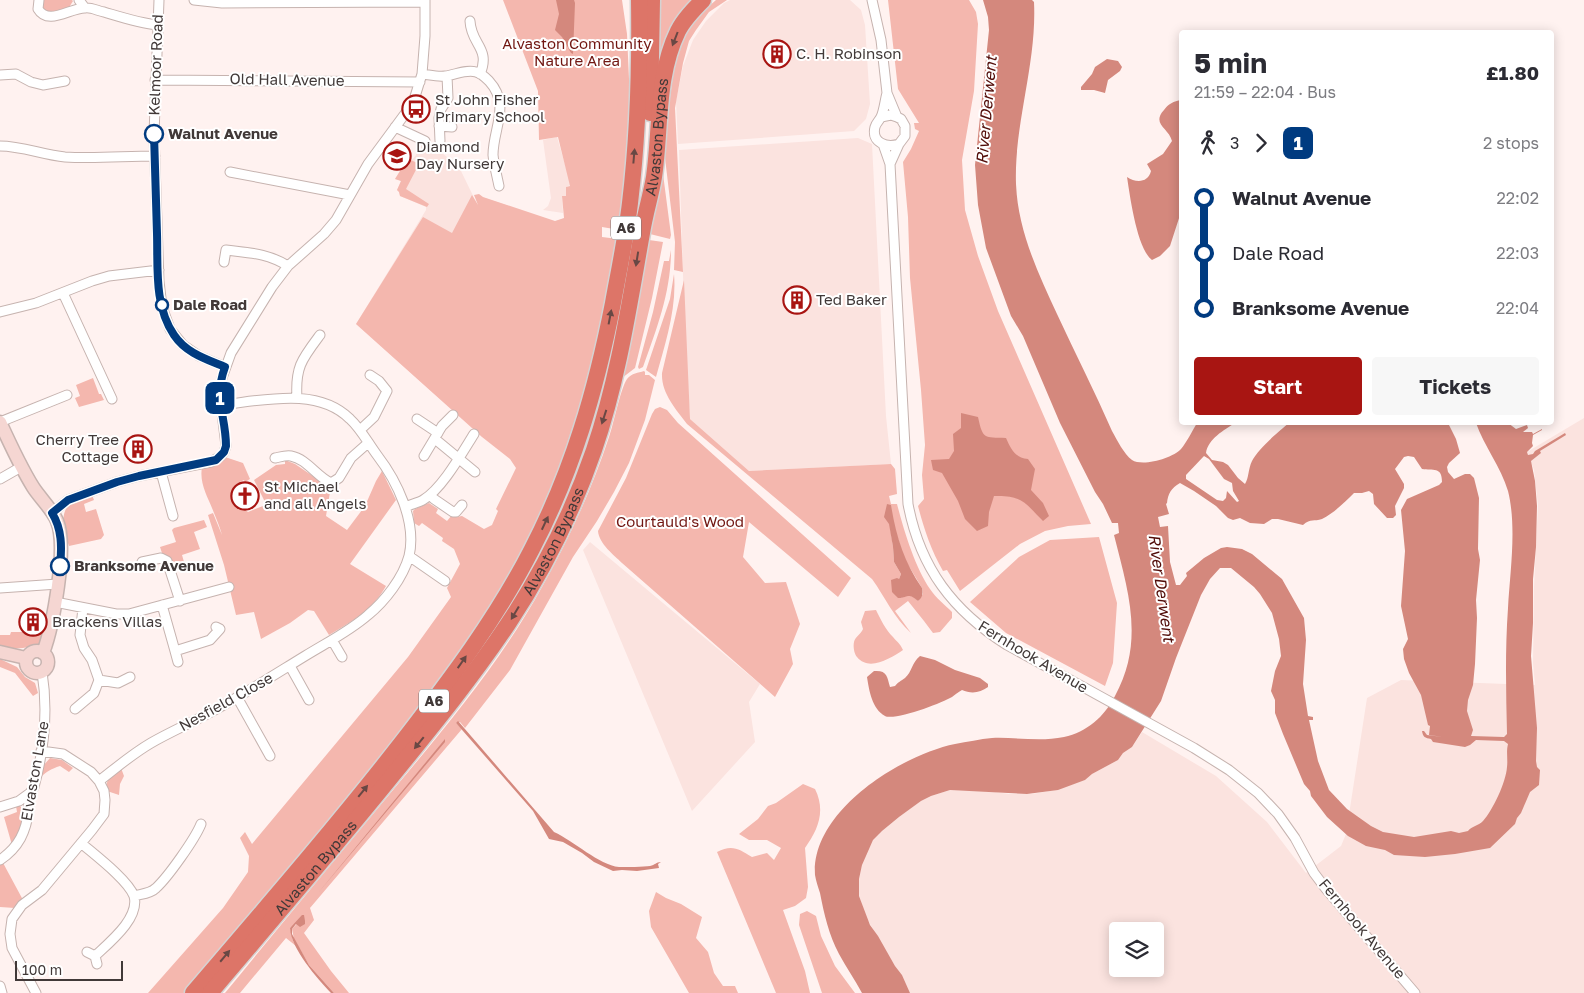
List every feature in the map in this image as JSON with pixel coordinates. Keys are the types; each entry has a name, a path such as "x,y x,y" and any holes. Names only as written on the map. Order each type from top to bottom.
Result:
{"highway":[{"name":"A6","path":"629,0 638,90"},
{"path":"638,90 639,0"},
{"path":"645,211 650,121 652,0"},
{"name":"Alvaston Bypass","path":"210,993 321,863 477,670 534,583 557,538 594,450 607,410 626,328 645,211 654,177 657,128 665,70 670,51 682,24 703,0"},
{"name":"Alvaston Bypass","path":"193,993 313,852 427,710 464,660 496,611 544,526 578,443 601,364 616,290 630,204 638,90"}],"street":[{"path":"39,0 38,9 46,16 86,8 142,22 158,24"},
{"path":"79,0 86,8"},
{"name":"Kelmoor Road","path":"159,0 154,134 158,270 162,307 167,322 183,345 205,359 225,367"},
{"path":"52,513 68,500 85,493 131,478 212,462 221,456 226,443 220,405 220,385 225,367 238,340 272,287 288,266 324,234 336,220 368,164 413,103 421,78 425,36 425,1 222,3 194,0"},
{"name":"Fernhook Avenue","path":"871,2 880,40 887,93 896,117 904,123 906,132 890,164"},
{"path":"470,21 473,36 484,58 480,74 493,85 499,101 499,124 493,155 493,171 499,186"},
{"name":"Old Hall Avenue","path":"155,80 421,78 473,71 480,74"},
{"path":"0,75 16,74 31,82 43,85 65,81"},
{"path":"440,141 439,118 441,109 448,98 447,76"},
{"name":"Fernhook Avenue","path":"887,93 881,117 874,131 876,139 883,144 890,164 908,504 921,550 939,584 961,610 976,624 1007,645 1217,761 1258,793 1286,824 1314,873 1326,889 1415,993"},
{"path":"881,117 890,114 896,117"},
{"path":"439,126 452,126"},
{"path":"396,127 425,141"},
{"path":"883,144 893,146 899,144"},
{"path":"0,146 65,156 155,156"},
{"path":"230,172 350,195"},
{"path":"224,262 226,250 261,254 277,259 288,266"},
{"path":"0,312 36,303 110,276 158,270"},
{"path":"63,293 112,399"},
{"path":"297,398 298,374 302,360 320,335"},
{"path":"360,430 374,417 386,391 379,381 370,375"},
{"path":"43,653 58,584 62,550 59,529 57,521 21,467 0,422 67,395"},
{"path":"220,405 297,398 312,399 331,406 349,417 396,483 405,507 409,526 409,556 445,582"},
{"path":"424,456 442,426 453,414"},
{"path":"417,419 475,472"},
{"path":"405,507 423,500 436,489 462,461 474,434"},
{"path":"275,458 291,456 299,459 332,487 351,458 368,443"},
{"path":"0,479 21,467"},
{"path":"161,472 169,512"},
{"path":"430,495 453,512 456,512 462,505"},
{"name":"Nesfield Close","path":"99,781 140,750 237,698 355,625 370,614 384,598 400,576 409,556"},
{"path":"142,562 161,558 167,561 180,601"},
{"path":"0,588 58,584"},
{"path":"55,602 124,615 229,587"},
{"path":"162,605 178,662"},
{"path":"75,709 94,693 99,680 80,635 83,608"},
{"path":"175,651 210,640 220,630 216,627"},
{"path":"332,640 342,658"},
{"path":"39,651 46,656 46,668 42,672 30,670 26,665 26,658 33,652 39,651"},
{"path":"0,652 26,658"},
{"path":"290,666 307,690 309,700"},
{"name":"Elvaston Lane","path":"0,860 14,848 22,836 27,819 30,793 34,787 41,751 45,704 42,672"},
{"path":"99,680 118,683 130,677"},
{"path":"237,698 270,756"},
{"path":"36,993 12,948 11,923 18,909 42,890 104,814 105,800 104,791 99,781 91,772 63,754 41,751"},
{"path":"0,807 19,801 30,793"},
{"path":"134,896 147,893 156,888 198,832 201,824"},
{"path":"81,843 122,880 134,896 135,906 131,916 115,936 93,957"},
{"path":"0,986 2,993"}],"shaded area":[{"path":"730,0 850,0 861,10 865,25 870,104 866,119 854,131 678,144 676,101 683,66 693,40 706,21 724,3"},
{"path":"557,137 571,185 566,187 566,196 562,196 563,213 543,210 548,206 551,198 543,140"},
{"path":"858,138 872,144 886,416 891,464 749,471 690,419 685,337 679,150"},
{"path":"415,141 437,149 452,161 461,171 479,208 440,399 356,324 426,210 426,207 400,196 397,190 401,181 395,179 405,163 408,165 416,155"},
{"path":"1584,418 1584,993 910,993 902,975 867,919 859,896 859,879 863,860 873,840 899,817 931,796 950,790 1032,794 1055,790 1085,780 1092,774 1118,760 1123,753 1132,747 1142,732 1216,776 1267,822 1306,873 1341,846 1346,834 1367,698 1401,680 1535,685 1533,663 1534,587 1538,505 1534,470 1527,452"},
{"path":"590,542 760,684 749,702 755,742 692,811 583,550"}],"green space":[{"path":"42,0 73,1 68,9 50,13 42,9"},
{"name":"Alvaston Community Nature Area","path":"503,0 622,0 627,34 631,124 620,230 602,227 602,237 618,239 585,406 537,529 491,608 415,717 274,889 185,993 148,993 223,908 248,872 249,856 240,838 245,832 252,844 408,657 451,597 447,588 460,564 454,549 442,541 443,538 422,523 419,526 414,523 413,511 429,503 438,509 436,513 447,521 452,515 456,517 462,516 484,529 492,525 498,511 496,509 516,468 510,459 482,437 356,324 423,217 452,233 472,195 478,205 474,195 479,194 555,221 564,218 562,196 566,196 566,187 570,186 558,137 539,140 538,91"},
{"path":"657,0 697,0 657,103"},
{"path":"716,0 727,0 709,12 689,41 675,108 683,272 674,270 675,242 664,142 673,75 680,47 689,27"},
{"path":"888,0 969,0 976,12 978,24 974,91 962,160 965,210 978,256 998,311 1091,524 1045,531 1020,544 960,591 947,570 943,571 939,563 928,539 918,506 924,499 922,475 925,445 910,278 908,217 903,162 919,131 915,129 914,123 919,123 898,89"},
{"path":"660,151 671,235 670,239 650,234"},
{"path":"411,160 419,164 406,189 429,204 427,207 400,196 397,190 401,181 395,179 405,163 408,165"},
{"path":"649,240 663,242 635,368 622,378 637,311"},
{"path":"671,250 669,281 662,310 643,367 639,369 664,261 669,261"},
{"path":"674,274 672,313 656,377 646,370 670,299"},
{"path":"684,280 690,419 749,471 891,464 895,469 897,494 889,496 891,504 897,504 911,548 930,589 952,612 952,618 940,632 933,633 908,601 895,611 911,633 895,614 872,579 687,424 667,394 662,380 662,373","holes":["887,504 904,558 922,588 923,594 918,601 910,596 901,598 899,579 901,574 894,562"]},
{"path":"644,371 645,375 649,375 655,380 645,420 629,463 597,521 573,557 510,670 465,728 460,722 456,723 462,729 310,908 314,920 304,933 349,993 334,993 309,965 294,939 292,929 304,916 290,928 296,946 286,938 240,993 225,993 437,737 475,689 510,639 527,613 571,532 595,476 611,431 624,384 631,376"},
{"path":"93,378 99,394 101,394 104,400 79,407 75,398 80,396 76,385"},
{"name":"Courtauld's Wood","path":"660,407 667,410 678,423 851,578 838,597 749,522 743,557 765,583 786,582 800,624 790,649 793,664 775,697 622,563 607,549 599,536 598,531 626,478 652,414 655,409"},
{"path":"225,457 243,463 250,479 237,484 232,492 234,500 248,512 267,506 254,480 276,465 285,464 285,460 295,464 326,485 326,491 330,492 326,516 347,530 365,506 382,471 396,500 350,564 386,586 368,609 329,635 314,611 308,610 290,623 261,639 254,612 236,615 224,565 208,515 213,513 222,535 205,490 201,473 202,467"},
{"path":"92,495 94,500 84,504 86,512 96,509 104,535 101,539 69,546 64,522 65,511 73,502"},
{"path":"204,520 207,527 194,532 200,549 182,555 184,562 172,566 161,555 160,547 176,542 172,530 174,528"},
{"path":"1099,537 1117,603 1113,663 1105,686 1006,633 970,602 1019,557 1050,540"},
{"path":"876,610 885,628 903,650 880,662 868,663 856,656 854,644 863,629 861,622 865,611"},
{"path":"45,631 41,643 36,645 21,648 0,648 0,635 10,635 11,632"},
{"path":"0,659 17,667 25,677 35,683 38,693 33,696 15,673 0,667"},
{"path":"50,758 62,760 73,768 69,772 60,766 49,770 41,777 43,766"},
{"path":"121,768 124,776 120,784 119,795 107,791 106,787 108,780"},
{"path":"803,784 815,789 820,805 819,820 814,834 805,848 808,887 806,898 795,906 783,910 805,971 810,993 776,993 717,852 731,848 752,857 767,853 774,860 781,848 767,840 749,840 739,834 758,819 768,806 776,803"},
{"path":"16,806 20,806 25,812 20,834 12,845 4,817 17,812"},
{"path":"2,861 23,900 15,908 0,907 0,863"},
{"path":"656,892 702,917 696,938 708,952 714,973 723,986 735,986 738,993 689,993 651,927 649,911"},
{"path":"807,911 816,916 821,936 835,966 855,993 822,993 799,925 800,914"}],"water":[{"path":"556,0 574,0 575,3 573,54 555,30 559,14"},
{"name":"River Derwent","path":"983,0 1032,0 1034,2 1032,48 1016,161 1016,184 1021,218 1030,251 1050,299 1112,431 1121,447 1132,460 1150,462 1172,456 1181,449 1196,425 1232,425 1213,439 1206,453 1212,460 1228,465 1245,484 1255,456 1287,425 1449,425 1460,453 1449,463 1447,467 1448,472 1454,479 1470,474 1474,478 1479,498 1478,549 1480,560 1476,600 1475,664 1473,685 1467,711 1473,730 1471,736 1504,737 1507,734 1506,640 1512,550 1512,519 1508,491 1477,425 1511,425 1516,429 1527,425 1528,428 1523,432 1532,432 1533,434 1542,429 1533,435 1533,446 1527,452 1528,455 1533,454 1565,433 1566,435 1540,451 1541,453 1531,461 1537,506 1531,656 1537,728 1536,761 1537,767 1540,770 1539,785 1530,792 1515,824 1490,848 1425,857 1394,855 1385,850 1366,846 1348,836 1327,817 1311,796 1310,791 1304,784 1275,713 1275,700 1271,691 1275,671 1281,656 1279,639 1272,613 1254,587 1231,568 1220,568 1210,579 1201,595 1161,701 1132,747 1123,753 1118,760 1092,774 1085,780 1058,790 1027,794 950,790 931,796 899,817 873,840 862,865 859,879 859,896 870,925 902,975 910,993 862,993 832,939 815,875 818,851 828,829 843,808 886,773 933,750 987,738 1046,739 1064,737 1087,727 1106,711 1115,696 1124,676 1132,636 1128,596 1114,535 1119,533 1118,523 1112,523 1060,423 1023,336 1011,316 986,248 978,205 975,165 989,30 988,17","holes":["1204,456 1209,459 1224,479 1232,483 1233,491 1239,501 1237,502 1227,491 1226,498 1223,501 1217,500 1186,479 1186,475","1404,457 1414,457 1422,469 1439,471 1442,477 1442,482 1439,485 1407,499 1401,510 1405,551 1401,606 1408,639 1403,649 1404,659 1421,695 1428,725 1430,726 1429,735 1443,737 1427,735 1422,731 1423,735 1433,742 1465,747 1476,740 1504,741 1508,744 1507,767 1502,788 1483,821 1468,831 1459,833 1451,831 1414,837 1383,832 1371,826 1347,809 1329,790 1318,761 1309,720 1313,720 1313,717 1308,716 1303,684 1306,640 1304,618 1282,579 1252,554 1242,549 1227,547 1221,548 1204,558 1186,573 1187,576 1180,585 1176,585 1170,562 1168,526 1160,527 1158,517 1169,514 1166,504 1168,497 1172,489 1180,483 1216,506 1228,518 1233,520 1240,518 1250,523 1264,524 1272,519 1278,519 1303,525 1326,517 1354,493 1369,491 1373,494 1374,504 1387,518 1393,518 1396,515 1395,506 1404,488 1404,484 1395,469"]},
{"path":"1107,59 1118,61 1122,67 1120,71 1108,80 1105,93 1094,90 1081,90 1081,87 1092,74 1095,67"},
{"path":"1179,101 1179,218 1170,246 1160,256 1152,260 1142,245 1138,234 1127,177 1138,181 1147,178 1151,171 1147,164 1163,154 1172,141 1159,119 1169,104"},
{"path":"961,413 978,417 981,430 986,436 1006,438 1017,455 1028,459 1035,469 1031,490 1043,503 1049,516 1043,521 1022,501 1003,496 994,496 989,512 988,526 977,531 965,519 958,501 942,473 933,470 931,460 949,459 954,451 953,434 961,428"},
{"path":"887,504 891,505 898,538 922,588 922,595 918,601 910,596 898,598 892,592 891,580 899,579 901,574 894,562 889,524 884,517"},
{"path":"920,656 980,678 988,684 988,687 982,691 975,692 962,690 947,700 918,711 898,716 885,716 874,704 867,677 874,671 882,672 887,677 890,687 895,686 907,676"},
{"path":"458,721 554,832 611,865 619,867 644,867 661,862 658,864 659,868 637,871 613,871 594,862 563,842 549,839 533,811 456,723"},
{"path":"445,739 445,742 318,893"},
{"path":"304,915 305,924 300,927 296,924 292,929 292,934 309,965 334,993 331,993 312,971 300,954 291,936 290,928"}],"bus line":[{"name":"1","path":"60,566 62,550 59,529 52,513 68,500 139,476 216,460 224,452 226,446 220,401 220,385 225,367 199,356 183,345 170,329 162,307 159,280 154,134"}],"place":[{"name":"C. H. Robinson","path":"777,54"},
{"name":"St John Fisher Primary School","path":"416,109"},
{"name":"Walnut Avenue","path":"154,134"},
{"name":"Diamond Day Nursery","path":"397,156"},
{"name":"Ted Baker","path":"797,300"},
{"name":"Dale Road","path":"162,305"},
{"name":"Cherry Tree Cottage","path":"138,449"},
{"name":"St Michael and all Angels","path":"245,496"},
{"name":"Branksome Avenue","path":"60,566"},
{"name":"Brackens Villas","path":"33,622"}]}
